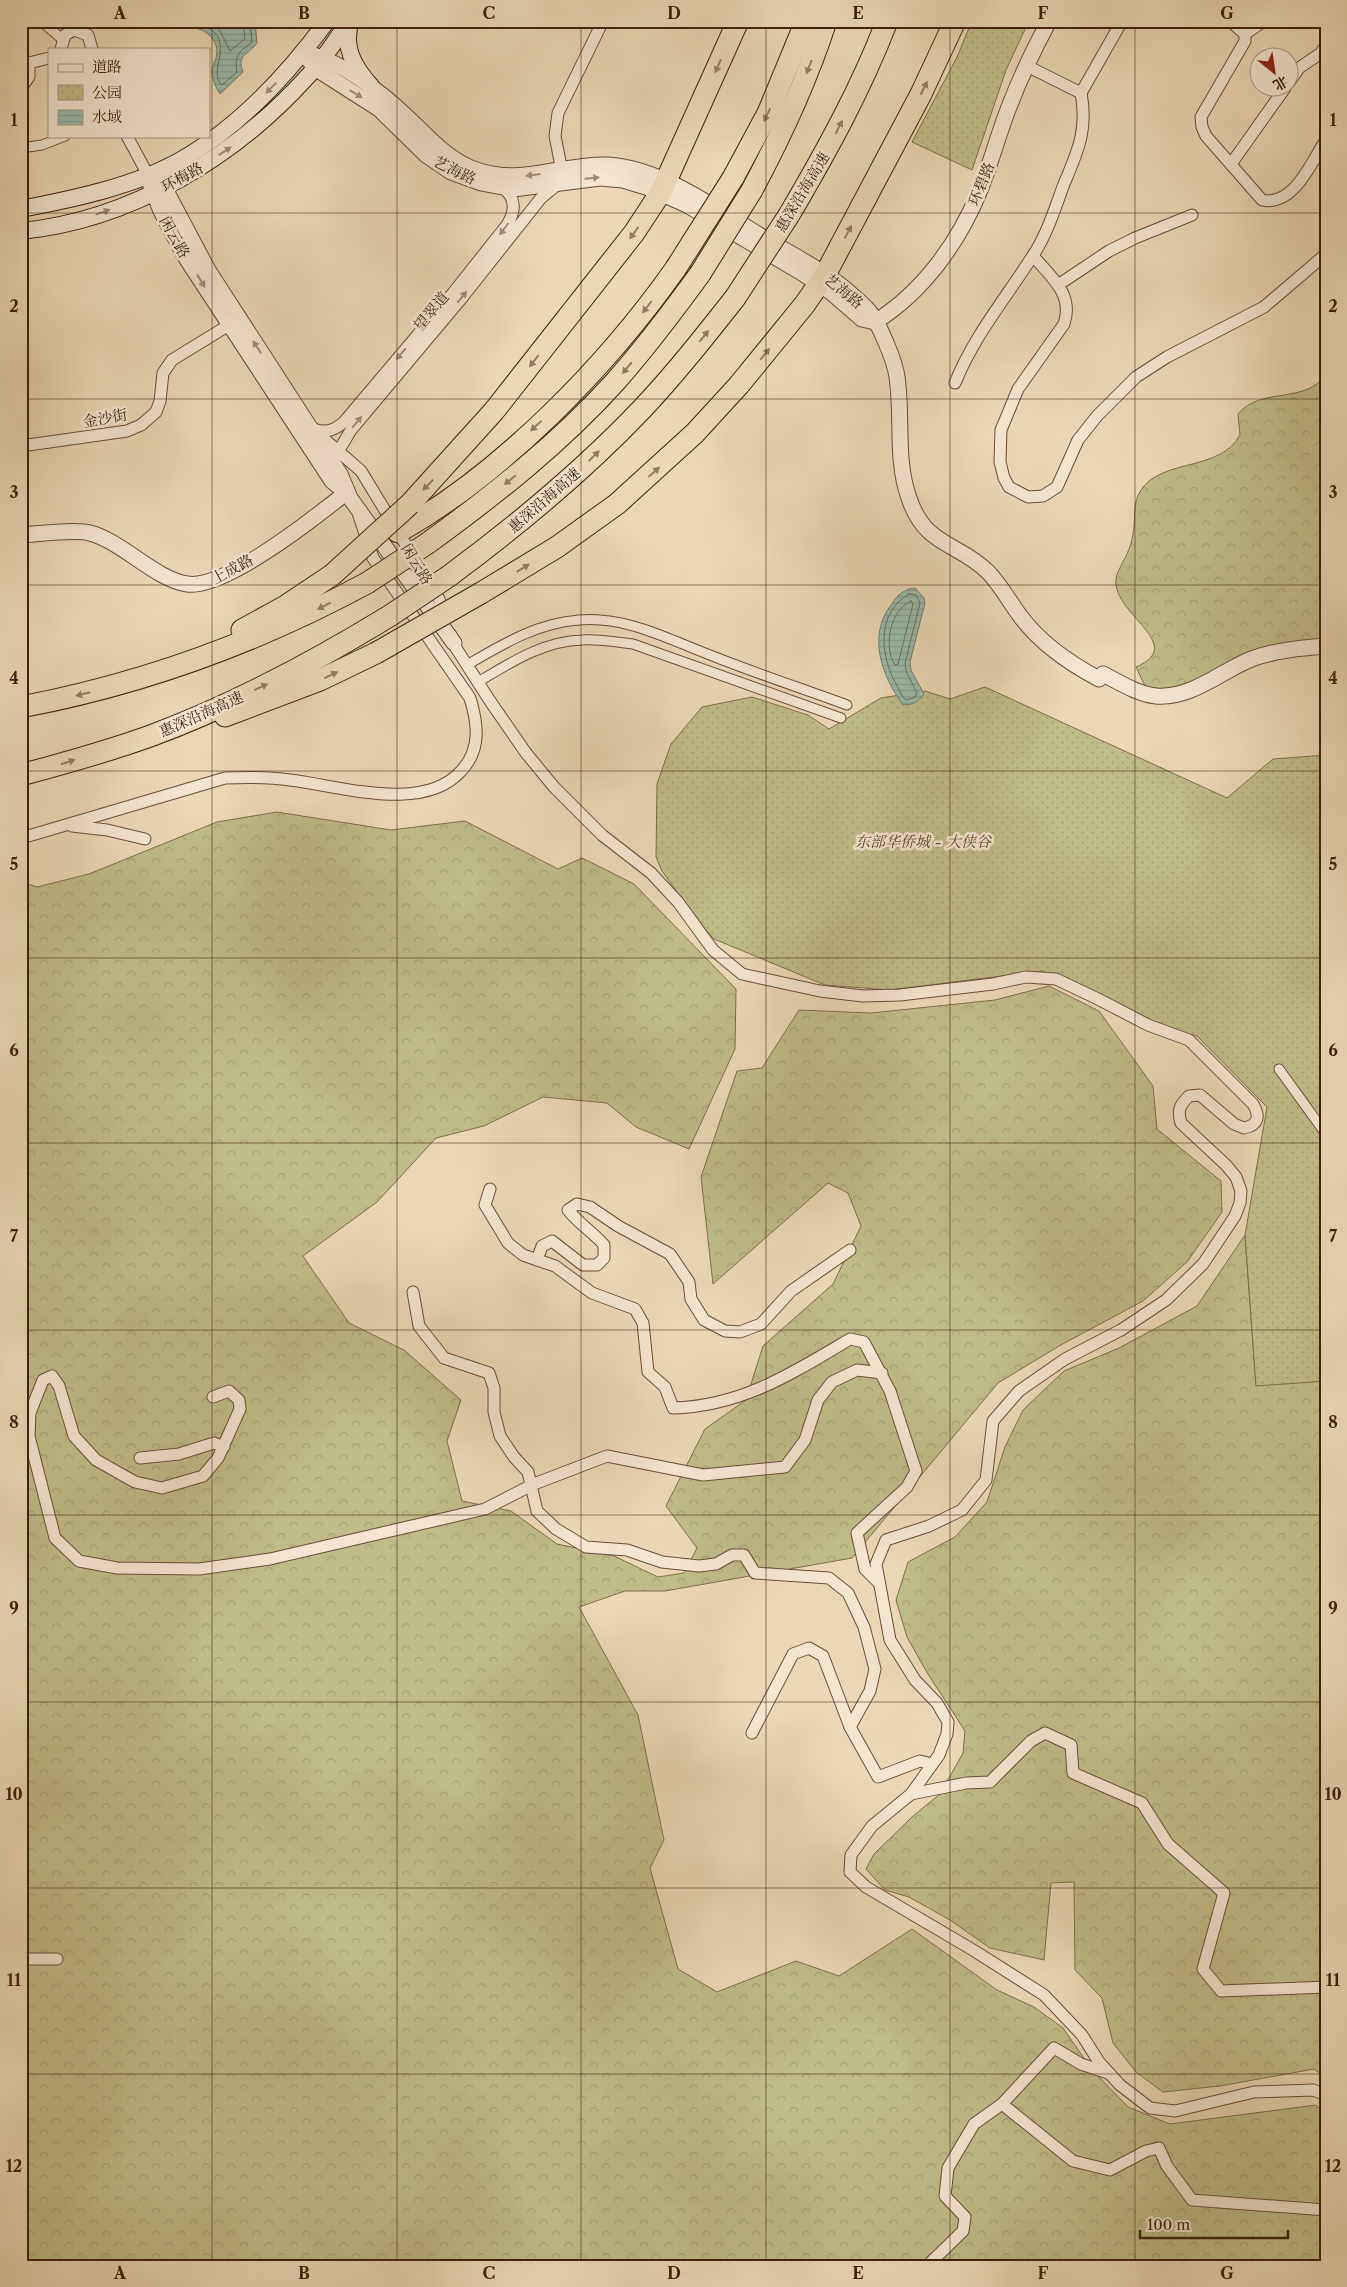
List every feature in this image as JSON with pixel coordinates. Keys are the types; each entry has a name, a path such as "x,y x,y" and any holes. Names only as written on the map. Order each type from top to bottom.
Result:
{"highway":[{"path":"131,682 257,622 303,595 362,550 410,504 458,453 499,405 634,233 663,187 738,21"},
{"path":"398,532 461,490 535,428 615,346 676,268 733,178 768,114 806,21"},
{"path":"21,707 131,682 256,638 296,620 367,582 428,543 516,476 567,430 620,375 658,331 700,274 752,190 778,140 802,86 826,21"},
{"name":"惠深沿海高速","path":"21,775 153,735 275,680 391,615 449,576 540,505 594,457 648,402 691,353 735,298 789,215 828,150 855,96 887,21"},
{"path":"153,735 258,705 320,680 376,653 481,593 579,532 656,470 695,433 739,385 822,279 921,94 955,21"}],"main road":[{"name":"环梅路","path":"21,209 75,198 148,175 182,160 215,137 256,102 303,52 327,21"},
{"name":"环梅路","path":"21,231 80,219 158,190 234,145 283,103 319,63 350,21"},
{"path":"350,21 349,50 357,70 371,86"},
{"path":"75,198 80,219"}],"street":[{"path":"41,21 65,35 84,32 91,39 92,48"},
{"path":"561,177 555,136 558,113 603,21"},
{"name":"环碧路","path":"875,322 890,312 922,282 957,236 980,189 1008,109 1049,21"},
{"path":"955,383 980,333 1033,256 1078,151 1085,126 1085,113 1081,93 1122,21"},
{"path":"1230,21 1245,34 1245,41 1201,117 1202,127 1206,136 1262,200 1272,202 1283,198 1293,190 1326,140"},
{"path":"1245,34 1264,21"},
{"path":"1300,67 1321,53 1326,45"},
{"name":"艺海路","path":"303,52 378,108 422,152 442,167 472,180 502,187 523,188 611,165 638,171 822,279 862,319 875,322"},
{"path":"21,90 30,77 25,64 48,58"},
{"name":"艺海路","path":"319,63 371,86 392,102 447,155 472,168 515,177 561,177"},
{"path":"1027,66 1081,93"},
{"path":"1231,164 1278,98"},
{"path":"21,148 32,148 60,138"},
{"path":"127,138 148,175"},
{"name":"闲云路","path":"148,175 308,426 336,456 361,471 439,600 454,643"},
{"name":"望翠道","path":"336,456 350,430 460,299 541,198 561,177"},
{"name":"望翠道","path":"308,426 320,432 330,431 340,425 453,293 511,219 513,200 502,187"},
{"name":"闲云路","path":"158,190 182,251 332,481 347,492"},
{"path":"1058,285 1110,251 1135,238 1192,215"},
{"path":"1033,256 1058,285 1067,300 1068,312 1064,324 1018,389 1001,430 1000,462 1009,488 1028,496 1043,496 1057,487 1078,440 1097,416 1136,378 1167,357 1246,318 1264,307 1326,254"},
{"path":"875,322 896,368 902,472 908,497 921,524 931,535 986,570 1030,628 1062,657 1099,679 1103,674 1142,693 1156,696 1170,695 1194,688 1256,658 1294,649 1326,646"},
{"name":"金沙街","path":"21,446 128,430 142,426 156,412 166,366 180,354 229,325"},
{"name":"闲云路","path":"336,456 347,492 454,643 526,753 554,787 602,835 651,873 678,902 713,950 725,962 742,974 820,991 863,996 900,995 993,984 1026,977 1056,980 1098,998 1148,1026 1189,1040 1247,1097 1257,1112 1257,1121 1253,1125 1244,1128 1234,1124 1200,1095 1189,1096 1184,1101 1178,1113 1181,1123 1214,1152 1236,1177 1241,1191 1240,1203 1235,1216 1203,1264 1166,1300 1121,1330 1065,1359 1019,1390 993,1421 986,1480 962,1510 929,1526 886,1540 876,1564 879,1583"},
{"name":"上成路","path":"21,535 88,532 107,539 174,580 188,584 200,584 230,574 310,521 347,492"},
{"path":"25,837 226,778 265,777 406,795 436,789 453,780 470,761 477,740 475,714 470,698 373,558 356,506"},
{"path":"467,664 516,636 535,629 580,620 602,620 638,626 710,656 846,705"},
{"path":"478,682 526,654 541,648 580,640 599,640 633,644 841,718"},
{"path":"66,826 107,830 145,838"},
{"path":"1279,1069 1326,1134"},
{"path":"490,1189 485,1205 508,1243 523,1255 555,1266 592,1293 634,1309 643,1323 648,1372 665,1387 673,1408 712,1403 767,1387 850,1339 864,1342 882,1373 890,1391 916,1471 907,1487 857,1533 865,1569 879,1583 890,1640 915,1680 937,1703 948,1722 947,1734 932,1764 911,1794 872,1826 851,1855 850,1872 866,1887 973,1950 1044,1995 1082,2035 1099,2062 1110,2074 1150,2108 1175,2111 1254,2092 1313,2090 1326,2094"},
{"path":"537,1260 542,1246 552,1241 583,1264 597,1265 604,1258 604,1245 594,1233 578,1223 568,1210 577,1204 590,1207 618,1226 670,1254 689,1282 691,1299 704,1320 725,1330 740,1332 761,1324 791,1291 850,1250"},
{"path":"413,1292 419,1326 444,1358 490,1373 494,1388 494,1412 500,1436 514,1457 528,1472 537,1511 556,1529 586,1547 597,1550 627,1550 662,1562 699,1566 716,1564 732,1555 744,1555 755,1573 829,1578 848,1593 864,1627 875,1669 870,1691 850,1727"},
{"path":"214,1398 229,1391 239,1400 240,1409 224,1447 202,1476 162,1488 135,1482 96,1460 74,1436 59,1386 52,1376 43,1380 30,1413 29,1436 55,1538 79,1561 117,1568 199,1569 270,1559 485,1509 530,1486 608,1456 703,1475 785,1467 805,1440 818,1400 832,1382 857,1370 882,1373"},
{"path":"140,1458 179,1454 214,1443 224,1447"},
{"path":"752,1733 793,1654 809,1648 824,1656 850,1727 878,1777 920,1761 932,1764"},
{"path":"911,1794 966,1783 990,1782 1031,1741 1044,1733 1071,1745 1073,1773 1142,1803 1168,1844 1224,1893 1203,1969 1221,1991 1326,1987"},
{"path":"21,1959 56,1959"},
{"path":"927,2266 963,2231 965,2217 945,2196 948,2168 974,2124 1002,2104 1054,2048 1081,2064 1110,2074"},
{"path":"1002,2104 1073,2160 1110,2170 1146,2151 1159,2148 1167,2166 1192,2200 1326,2210"}],"green space":[{"path":"972,21 1029,21 1006,70 972,170 912,142 957,57"},
{"path":"1326,374 1326,641 1188,684 1166,689 1146,688 1136,667 1151,658 1154,647 1150,636 1122,600 1116,586 1118,572 1132,539 1138,495 1150,480 1163,473 1219,455 1231,447 1240,435 1238,414 1248,406 1259,400 1307,389"},
{"name":"东部华侨城 - 大侠谷","path":"985,687 1227,798 1273,759 1326,755 1326,1381 1256,1386 1245,1235 1267,1107 1197,1036 1172,1030 1042,971 889,990 825,985 714,939 698,921 662,871 656,857 657,784 671,744 702,707 752,697 808,715 829,729 881,698 925,691 950,699"},
{"path":"277,812 391,830 465,821 558,869 582,858 634,884 736,989 735,1049 689,1149 636,1127 607,1103 543,1097 484,1126 436,1138 377,1202 303,1256 349,1323 404,1350 461,1400 447,1441 462,1501 511,1511 557,1544 614,1556 658,1577 684,1573 697,1548 666,1506 705,1429 746,1400 763,1346 833,1284 861,1226 848,1193 828,1183 713,1284 701,1177 737,1071 762,1068 799,1010 871,1013 995,1000 1049,986 1099,1011 1153,1086 1157,1129 1221,1181 1222,1212 1187,1262 1143,1301 1059,1346 998,1383 852,1558 665,1591 625,1591 579,1607 638,1715 664,1840 650,1868 678,1969 717,1992 796,1961 839,1976 912,1929 997,1990 1034,2007 1063,2028 1092,2070 1128,2107 1170,2124 1316,2105 1326,2115 1326,2266 21,2266 21,882 37,887 89,874 217,822"},
{"path":"1245,1235 1256,1385 1326,1381 1326,2078 1314,2069 1220,2086 1163,2092 1136,2072 1113,2043 1102,1998 1075,1970 1074,1882 1051,1883 1044,1960 990,1948 950,1920 909,1897 885,1890 866,1869 874,1854 913,1816 940,1794 963,1753 965,1731 926,1671 907,1637 896,1600 908,1562 955,1537 987,1502 1005,1447 1023,1410 1064,1371 1119,1348 1197,1306"}],"water":[{"path":"187,21 255,21 257,43 242,58 241,66 243,72 220,94 212,74 217,52 215,42 204,31 190,28"},
{"path":"915,588 924,598 925,603 910,662 911,670 924,694 915,702 903,705 895,694 880,656 880,630 884,617 896,599 904,591"}]}
